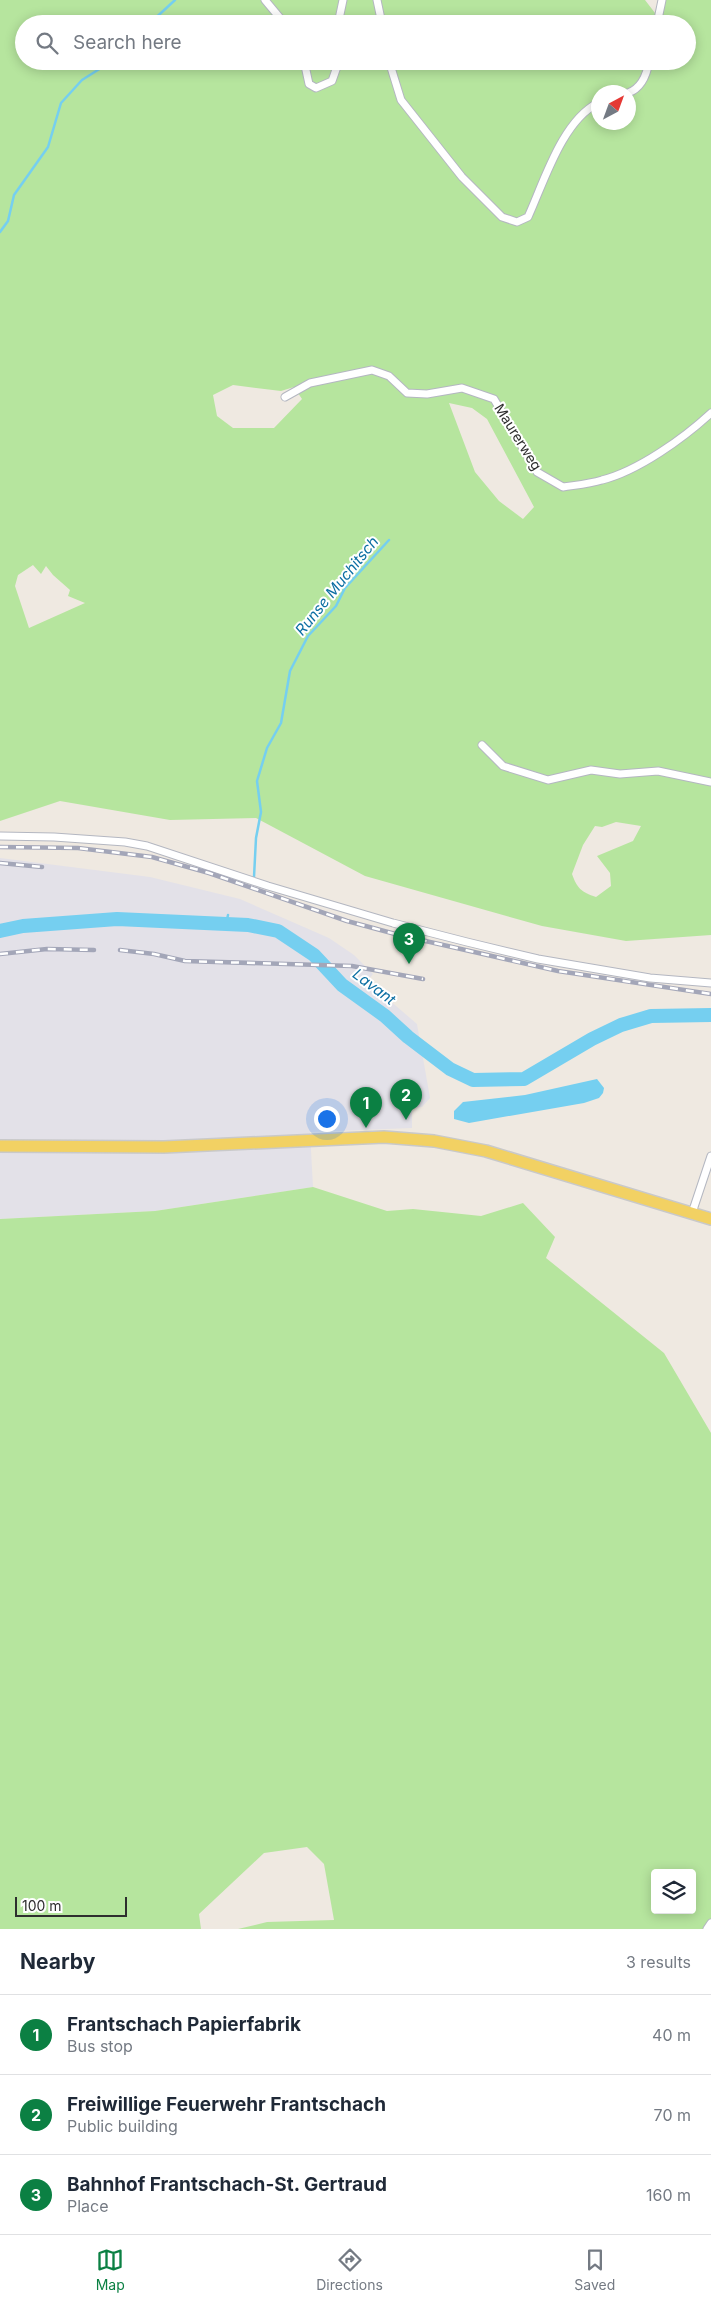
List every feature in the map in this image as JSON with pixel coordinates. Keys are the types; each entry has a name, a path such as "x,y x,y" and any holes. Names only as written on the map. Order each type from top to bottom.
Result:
{"main road":[{"path":"0,1146 173,1147 364,1138 410,1138 486,1151 711,1218"}],"street":[{"path":"265,0 278,15"},
{"path":"340,15 343,0"},
{"path":"377,0 380,15"},
{"path":"659,15 662,0"},
{"path":"306,70 309,84 316,88 332,81 336,70"},
{"path":"392,70 401,100 462,177 502,217 518,222 528,217 564,139 579,117 591,108"},
{"path":"636,90 646,70"},
{"name":"Maurerweg","path":"286,397 310,383 372,370 389,376 406,393 427,394 462,388 494,399 537,472 563,487 603,480 639,464 694,428 711,413"},
{"path":"482,745 503,766 548,780 591,770 620,774 658,770 711,782"},
{"path":"0,836 54,837 125,842 147,846 268,886 393,923 467,942 538,959 650,978 711,983"},
{"path":"692,1213 711,1156"},
{"path":"707,1929 711,1923"}],"shaded area":[{"path":"0,858 150,877 240,899 329,938 354,955 373,974 367,981 417,1024 430,1098 422,1107 412,1108 412,1128 310,1132 313,1187 155,1211 0,1219"}],"green space":[{"path":"0,0 645,0 655,13 662,0 711,0 711,935 626,941 542,926 365,876 256,818 170,820 60,801 0,821","holes":["233,385 281,391 294,387 302,399 274,428 233,428 217,416 213,395","449,403 472,408 487,419 534,507 523,519 499,501 475,472","33,565 41,574 46,566 70,590 68,596 85,603 29,628 15,586 18,575","616,822 641,826 633,841 597,856 610,873 611,886 596,897 580,889 572,874 583,845 595,826 602,827"]},
{"path":"313,1187 387,1211 413,1209 481,1216 523,1203 555,1237 546,1258 664,1353 711,1433 711,1929 238,1929 267,1922 334,1920 324,1864 307,1847 264,1853 199,1914 201,1929 0,1929 0,1219 155,1211"}],"water":[{"path":"597,1079 604,1088 603,1093 599,1098 584,1103 469,1123 454,1119 454,1111 463,1102 525,1095"}],"waterway":[{"path":"159,15 175,0"},
{"path":"0,232 8,221 14,195 48,147 61,103 82,80 98,70"},
{"name":"Runse Muchitsch","path":"254,877 256,838 261,812 257,781 267,748 281,723 290,671 308,636 336,606 345,588 389,540"},
{"name":"Runse Muchitsch","path":"226,924 228,915"},
{"name":"Lavant","path":"0,931 23,926 117,919 248,925 278,931 314,955 342,985 385,1016 408,1037 450,1069 473,1080 524,1079 592,1039 621,1025 651,1016 711,1015"}],"railway":[{"path":"0,847 78,848 152,857 209,873 347,921 399,935 558,971 711,994"},
{"path":"0,863 42,867"},
{"path":"0,954 47,949 94,950"},
{"path":"120,950 154,954 185,961 352,966 423,979"}],"place":[{"name":"Bahnhof Frantschach-St. Gertraud","path":"409,964"},
{"name":"Freiwillige Feuerwehr Frantschach","path":"406,1120"},
{"name":"Frantschach Papierfabrik","path":"366,1128"}]}
